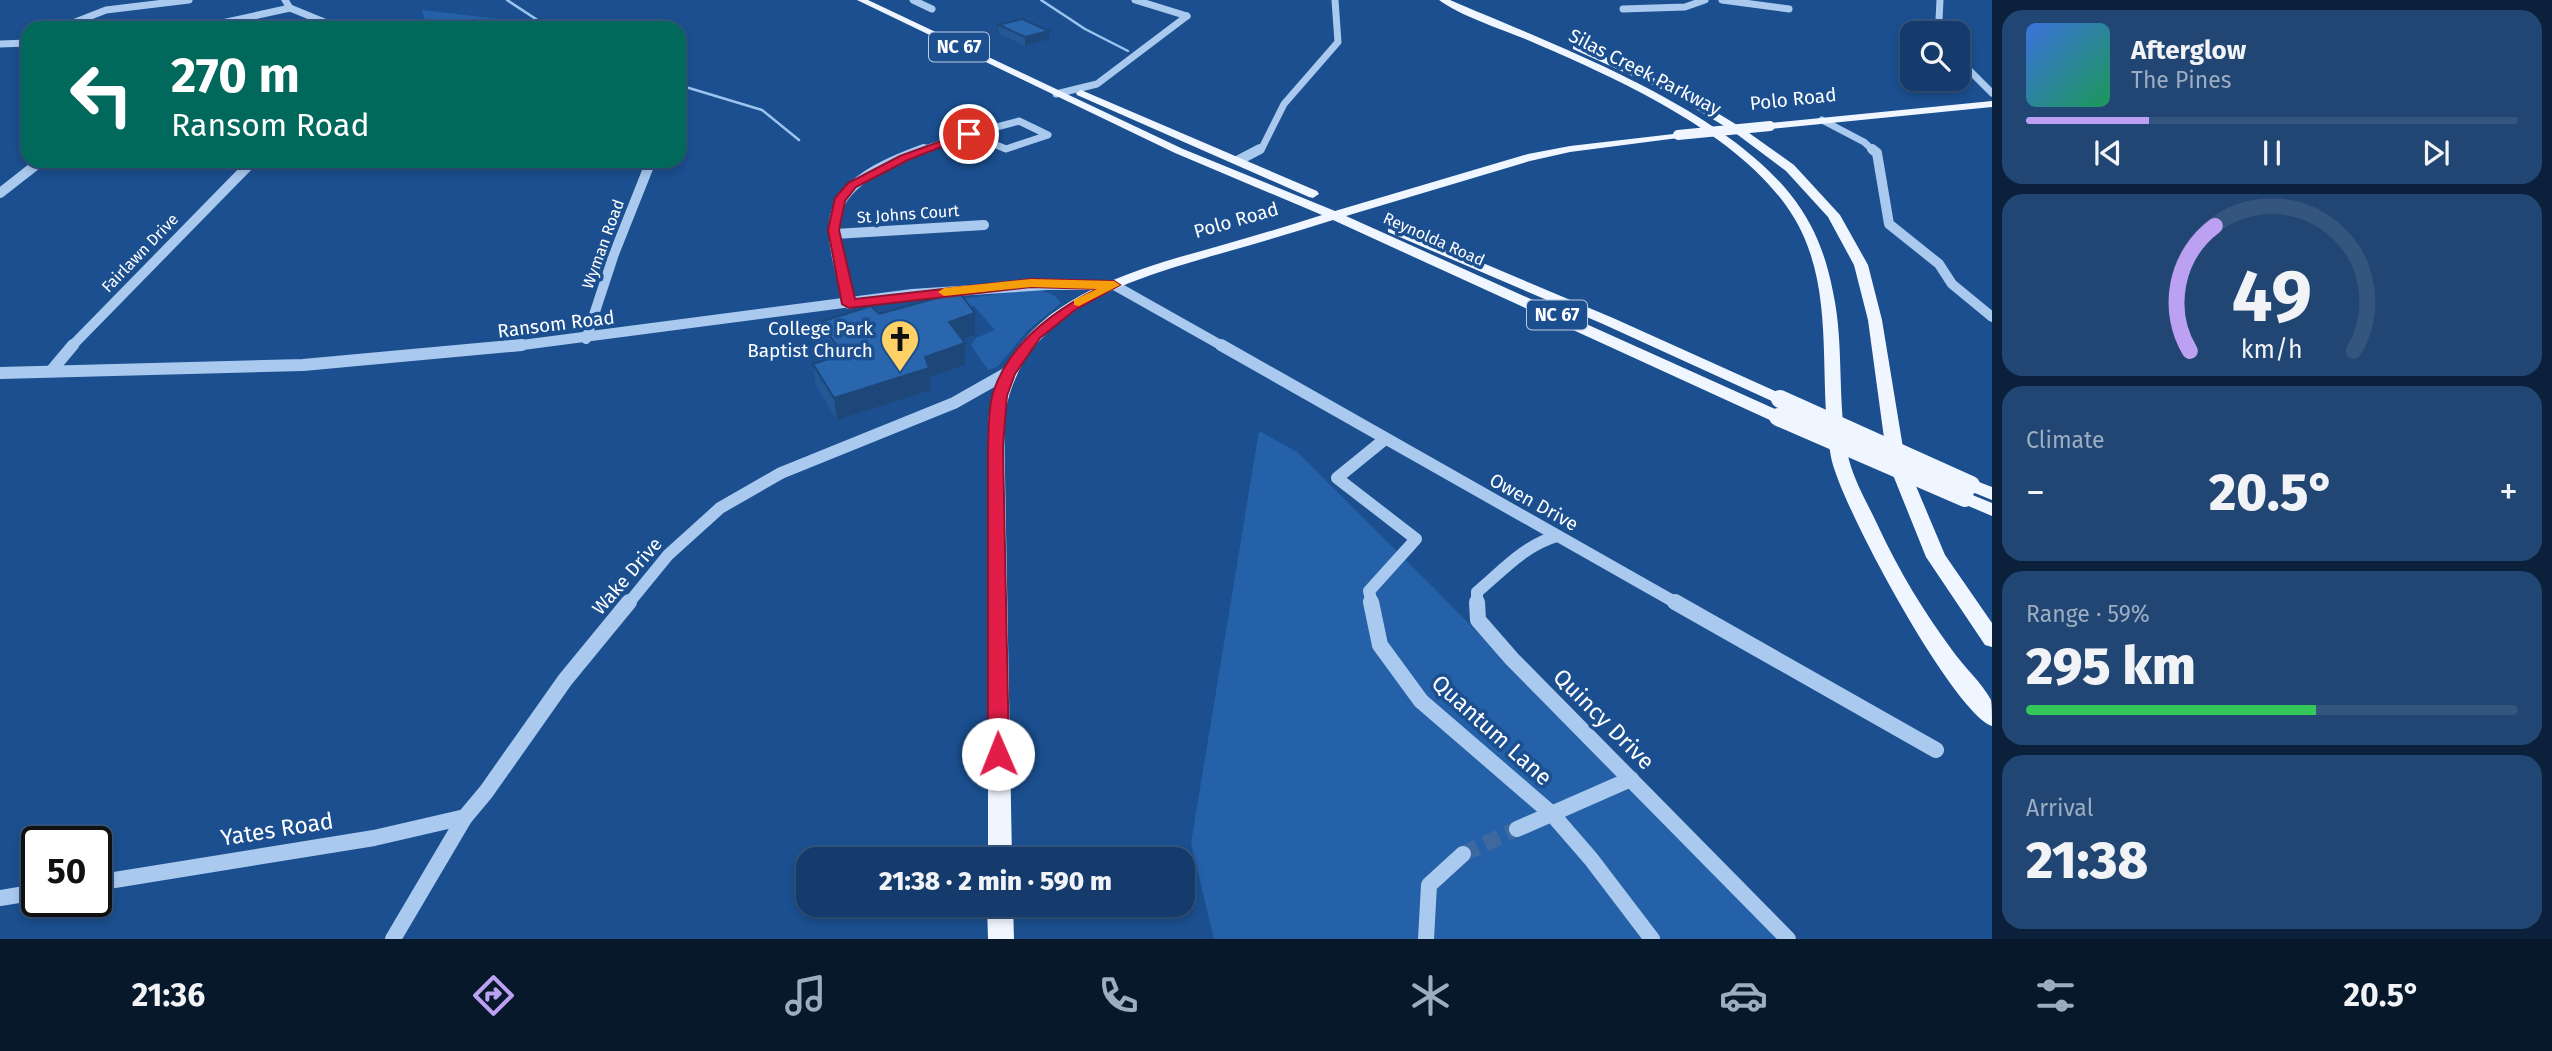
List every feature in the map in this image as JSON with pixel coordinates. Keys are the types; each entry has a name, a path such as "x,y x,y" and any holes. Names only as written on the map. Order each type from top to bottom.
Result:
{"main road":[{"name":"Reynolda Road","path":"861,0 1179,151 1779,408 1968,492 1992,510"},
{"name":"Reynolda Road","path":"882,0 1076,91 1608,321 1779,408"},
{"name":"Silas Creek Parkway","path":"1443,0 1606,74 1705,126 1757,168 1794,208 1819,253 1829,301 1836,432 1841,462 1870,532 1915,613 1992,717"},
{"path":"1457,0 1538,31"},
{"name":"Silas Creek Parkway","path":"1470,0 1674,92 1738,130 1790,168 1834,215 1861,265 1875,320 1896,460 1936,557 1992,639"},
{"name":"Polo Road","path":"1000,847 996,421 999,396 1007,373 1028,343 1049,323 1071,307 1114,285 1166,266 1528,158 1570,149 1678,135 1992,104"},
{"name":"Reynolda Road","path":"1968,492 1992,494"},
{"path":"1000,917 1001,939"}],"street":[{"path":"74,21 107,9 189,0"},
{"path":"285,0 290,8"},
{"path":"913,0 932,9"},
{"path":"1056,94 1097,84 1187,16 1135,0"},
{"path":"1239,160 1262,148 1284,104 1338,42 1335,0"},
{"path":"1623,9 1685,7 1705,0"},
{"path":"1722,0 1789,9"},
{"path":"1939,21 1940,0"},
{"path":"231,21 290,8 322,21"},
{"path":"0,44 21,43"},
{"path":"1970,71 1992,93"},
{"path":"1822,120 1864,142 1877,153 1889,224 1939,264 1952,284 1992,317"},
{"path":"849,304 834,216 839,200 852,185 911,155 969,134 1019,121 1048,135 1006,149 969,134"},
{"path":"0,193 32,168"},
{"name":"Fairlawn Drive","path":"52,370 69,349 246,168"},
{"name":"Wyman Road","path":"586,338 614,254 648,168"},
{"name":"St Johns Court","path":"835,234 984,225"},
{"name":"Ransom Road","path":"0,373 332,363 586,338 1031,283 1114,285"},
{"name":"Owen Drive","path":"1114,285 1936,750"},
{"name":"Wake Drive","path":"393,939 465,817 596,641 668,555 720,509 781,473 954,403 1007,373"},
{"name":"Quantum Lane","path":"1385,439 1338,478 1416,539 1368,591 1380,645 1421,701 1552,814 1591,859 1652,939"},
{"name":"Quincy Drive","path":"1557,536 1549,537 1525,553 1478,592 1478,620 1512,659 1788,939"},
{"path":"1517,829 1631,779"},
{"name":"Yates Road","path":"112,880 374,838 465,817"},
{"path":"1426,939 1429,884 1463,854"},
{"path":"0,898 21,895"}],"shaded area":[{"path":"422,10 517,21 425,21"},
{"path":"1019,291 1048,293 1061,303 1028,330 997,367 988,370 971,345 976,338 995,330 974,306 954,311 946,301"},
{"path":"1259,431 1297,452 1436,590 1777,939 1214,939 1195,860 1195,847 1192,847"}],"building":[{"path":"1022,19 1049,31 1025,37 999,25"},
{"path":"959,292 975,313 949,322 965,343 925,357 929,368 834,398 813,364 843,354 820,322 871,306 879,314"}],"waterway":[{"path":"507,0 539,21"},
{"path":"1041,0 1085,29 1128,51"},
{"path":"686,87 762,110 799,140"}],"tunnel":[{"path":"1463,854 1517,829"}],"slow traffic":[{"path":"944,292 1031,283 1114,285 1079,302"}],"place":[{"name":"College Park Baptist Church","path":"900,373"}],"route":[{"path":"969,134 904,158 852,185 839,200 834,216 834,230 849,304 1031,283 1114,285 1071,307 1035,335 1007,373 999,396 995,446 998,754"}]}
